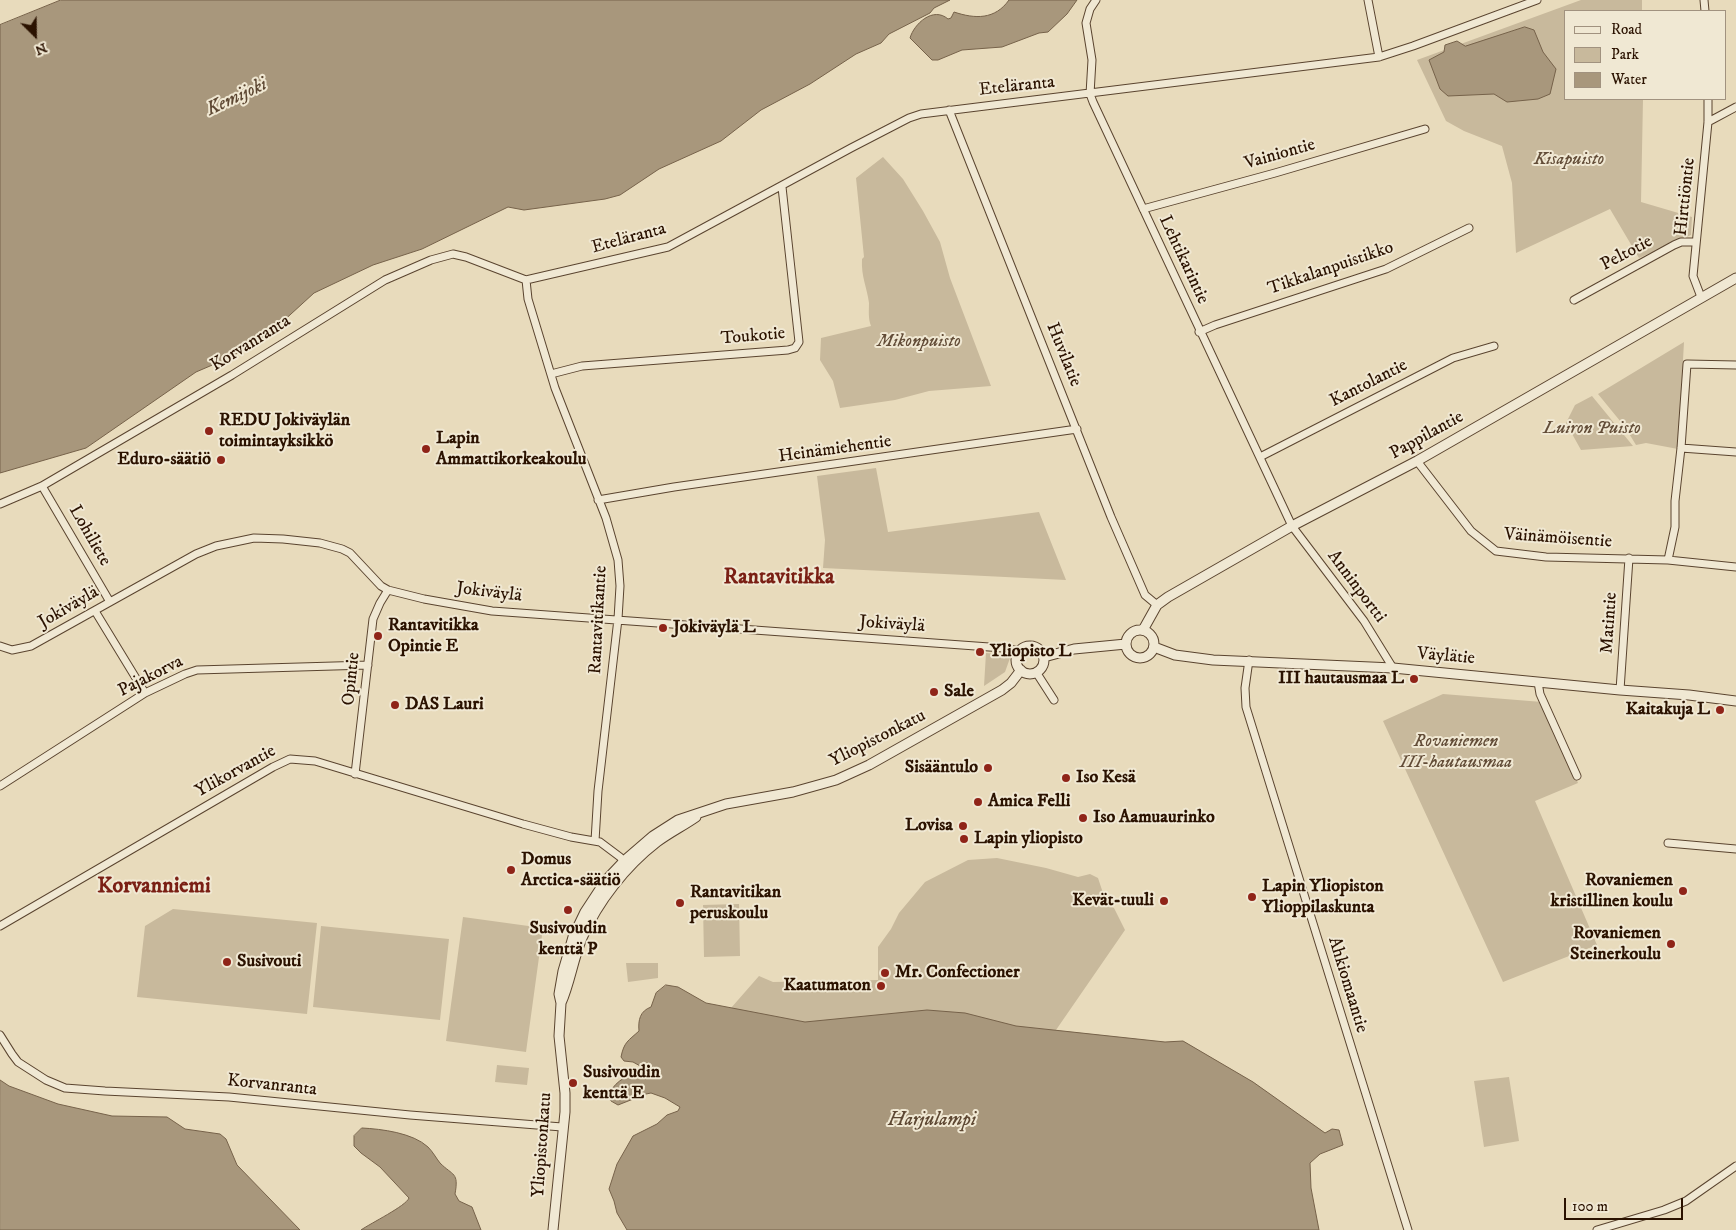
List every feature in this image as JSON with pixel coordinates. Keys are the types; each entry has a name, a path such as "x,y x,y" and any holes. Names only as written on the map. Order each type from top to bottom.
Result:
{"street":[{"name":"Lehtikarintie","path":"1096,0 1090,9 1086,22 1092,60 1090,94 1092,102 1292,526"},
{"path":"1368,0 1378,57"},
{"name":"Eteläranta","path":"526,280 668,247 909,118 949,110 1378,57 1537,0"},
{"name":"Hirttiöntie","path":"1700,297 1693,276 1708,122 1708,100"},
{"path":"1708,122 1736,107"},
{"name":"Huvilatie","path":"949,110 1145,595 1157,605"},
{"name":"Vainiontie","path":"1143,209 1276,173 1424,128"},
{"name":"Toukotie","path":"551,374 582,366 796,348 799,342 782,187"},
{"name":"Tikkalanpuistikko","path":"1199,332 1215,325 1386,269 1469,228"},
{"name":"Peltotie","path":"1574,300 1674,245 1682,242 1696,242"},
{"name":"Korvanranta","path":"0,504 42,486 232,375 385,280 431,260 453,254 466,257 526,280"},
{"name":"Pappilantie","path":"1143,630 1157,605 1168,596 1292,526 1416,461 1736,278"},
{"name":"Rantavitikantie","path":"526,280 528,299 551,374 612,537 618,560 620,586 618,619 598,791 595,841"},
{"name":"Kantolantie","path":"1260,458 1452,358 1494,346"},
{"path":"1668,560 1675,527 1675,501 1682,448 1687,364 1736,366"},
{"name":"Heinämiehentie","path":"598,500 1077,429"},
{"path":"1682,448 1736,452"},
{"name":"Väinämöisentie","path":"1416,461 1472,532 1496,550 1546,557 1668,560 1736,567"},
{"name":"Lohiliete","path":"42,486 110,602"},
{"name":"Anninportti","path":"1292,526 1364,621 1393,668"},
{"name":"Jokiväylä","path":"0,646 12,650 31,646 196,554 216,546 254,538 299,540 342,548 350,553 388,590 424,599 492,611 1003,648 1019,651"},
{"name":"Matintie","path":"1620,690 1629,558"},
{"name":"Opintie","path":"355,774 375,613 388,590"},
{"path":"95,611 145,693"},
{"path":"1143,630 1151,634 1154,647 1149,654 1140,658 1129,652 1126,644 1133,631 1143,630"},
{"path":"1044,657 1074,649 1126,644"},
{"path":"1027,646 1040,650 1044,657 1043,666 1036,672 1028,674 1021,670 1016,663 1019,651 1027,646"},
{"name":"Väylätie","path":"1154,647 1176,654 1212,660 1249,660 1393,668 1689,695 1736,702"},
{"name":"Ahkiomaantie","path":"1249,660 1244,688 1246,707 1408,1230"},
{"name":"Pajakorva","path":"0,786 145,693 197,670 368,665"},
{"name":"Yliopistonkatu","path":"553,1230 565,1112 559,1036 561,1003 558,994 573,937 585,912 606,880 657,842 706,811 740,801 816,786 853,773 1002,690 1011,684 1021,670"},
{"path":"1036,672 1054,700"},
{"path":"1538,682 1540,694 1577,776"},
{"name":"Ylikorvantie","path":"0,926 281,763 290,760 307,760 523,824 571,837 595,841"},
{"path":"595,841 606,846 627,865"},
{"path":"1668,843 1736,849"},
{"name":"Korvanranta","path":"0,1035 18,1062 46,1080 65,1088 105,1092 214,1096 418,1116 562,1127"},
{"path":"1597,1230 1664,1210 1686,1201 1736,1166"}],"green space":[{"name":"Kisapuisto","path":"1581,0 1642,0 1642,10 1564,10 1564,100 1643,100 1641,202 1692,217 1691,235 1639,258 1610,209 1516,253 1512,183 1502,146 1464,131 1446,121 1417,60"},
{"name":"Mikonpuisto","path":"883,157 903,179 940,242 950,278 991,386 929,391 895,400 840,408 833,381 820,360 821,338 871,326 869,303 862,271 862,259 864,257 856,178"},
{"path":"1684,342 1678,449 1646,443 1636,445 1625,427 1598,394"},
{"name":"Luiron Puisto","path":"1592,396 1633,446 1581,450 1566,423 1575,405"},
{"path":"876,468 888,532 1039,512 1066,580 823,568 825,540 817,476"},
{"path":"986,653 1006,655 1010,658 1005,672 984,686"},
{"name":"Rovaniemen III-hautausmaa","path":"1443,694 1542,702 1578,783 1535,801 1597,945 1503,982 1383,721"},
{"path":"997,858 1078,877 1090,874 1098,878 1107,905 1114,908 1125,930 1056,1030 1165,1042 1183,1041 1253,1082 1325,1133 1181,1111 706,1003 731,1008 759,976 773,982 878,980 878,947 891,929 899,913 925,882 968,860"},
{"path":"739,904 740,956 704,957 703,905"},
{"name":"Susivouti","path":"173,909 317,923 307,1014 137,997 145,926"},
{"path":"463,917 543,928 526,1052 446,1041"},
{"name":"Susivouti","path":"321,926 449,939 440,1020 313,1007"},
{"path":"626,963 658,963 658,978 628,982"},
{"path":"497,1065 529,1068 527,1085 495,1082"},
{"path":"1509,1077 1519,1141 1484,1147 1474,1081"}],"water":[{"name":"Kemijoki","path":"61,0 950,0 934,8 930,13 889,34 881,43 856,54 810,84 761,110 721,141 659,169 620,195 605,199 524,210 508,207 422,249 373,265 314,293 268,335 231,357 196,372 86,448 0,473 0,25"},
{"path":"1009,0 1077,0 1067,14 1048,32 1039,33 1002,47 962,50 938,60 932,60 910,38 920,22 930,16 942,16 948,19 951,18 954,12 969,16 984,16 997,11"},
{"path":"1525,27 1534,30 1543,52 1556,69 1550,94 1538,99 1507,102 1494,94 1448,96 1440,89 1429,60 1444,52 1445,45 1457,41 1465,46"},
{"name":"Harjulampi","path":"666,985 678,987 706,1003 805,1022 927,1010 965,1013 1016,1026 1165,1042 1183,1041 1253,1082 1325,1133 1332,1129 1339,1130 1343,1145 1320,1154 1310,1163 1311,1188 1319,1230 627,1230 617,1213 609,1189 617,1164 633,1136 657,1124 667,1115 678,1111 680,1107 665,1098 651,1093 618,1105 611,1101 609,1094 616,1084 642,1067 633,1062 624,1061 621,1057 622,1052 627,1042 639,1031 639,1020 642,1013 651,1007 656,993"},
{"path":"0,1080 9,1086 58,1104 112,1116 167,1117 185,1129 220,1134 226,1139 237,1165 300,1230 0,1230"},
{"path":"362,1128 406,1135 422,1142 428,1147 440,1163 454,1175 456,1182 455,1194 459,1201 472,1207 481,1230 361,1230 395,1210 409,1198 380,1167 354,1146 354,1136"}],"place":[{"name":"REDU Jokiväylän toimintayksikkö","path":"209,431"},
{"name":"Lapin Ammattikorkeakoulu","path":"426,449"},
{"name":"Eduro-säätiö","path":"221,460"},
{"name":"Jokiväylä L","path":"663,628"},
{"name":"Rantavitikka Opintie E","path":"378,636"},
{"name":"Yliopisto L","path":"980,652"},
{"name":"III hautausmaa L","path":"1414,679"},
{"name":"Sale","path":"934,692"},
{"name":"DAS Lauri","path":"395,705"},
{"name":"Kaitakuja L","path":"1720,710"},
{"name":"Sisääntulo","path":"988,768"},
{"name":"Iso Kesä","path":"1066,778"},
{"name":"Amica Felli","path":"978,802"},
{"name":"Iso Aamuaurinko","path":"1083,818"},
{"name":"Lovisa","path":"963,826"},
{"name":"Lapin yliopisto","path":"964,839"},
{"name":"Domus Arctica-säätiö","path":"511,870"},
{"name":"Rovaniemen kristillinen koulu","path":"1683,891"},
{"name":"Lapin Yliopiston Ylioppilaskunta","path":"1252,897"},
{"name":"Kevät-tuuli","path":"1164,901"},
{"name":"Rantavitikan peruskoulu","path":"680,903"},
{"name":"Susivoudin kenttä P","path":"568,910"},
{"name":"Rovaniemen Steinerkoulu","path":"1671,944"},
{"name":"Susivouti","path":"227,962"},
{"name":"Mr. Confectioner","path":"885,973"},
{"name":"Kaatumaton","path":"881,986"},
{"name":"Susivoudin kenttä E","path":"573,1083"}],"district":[{"name":"Rantavitikka","path":"779,578"},
{"name":"Korvanniemi","path":"154,887"}]}
